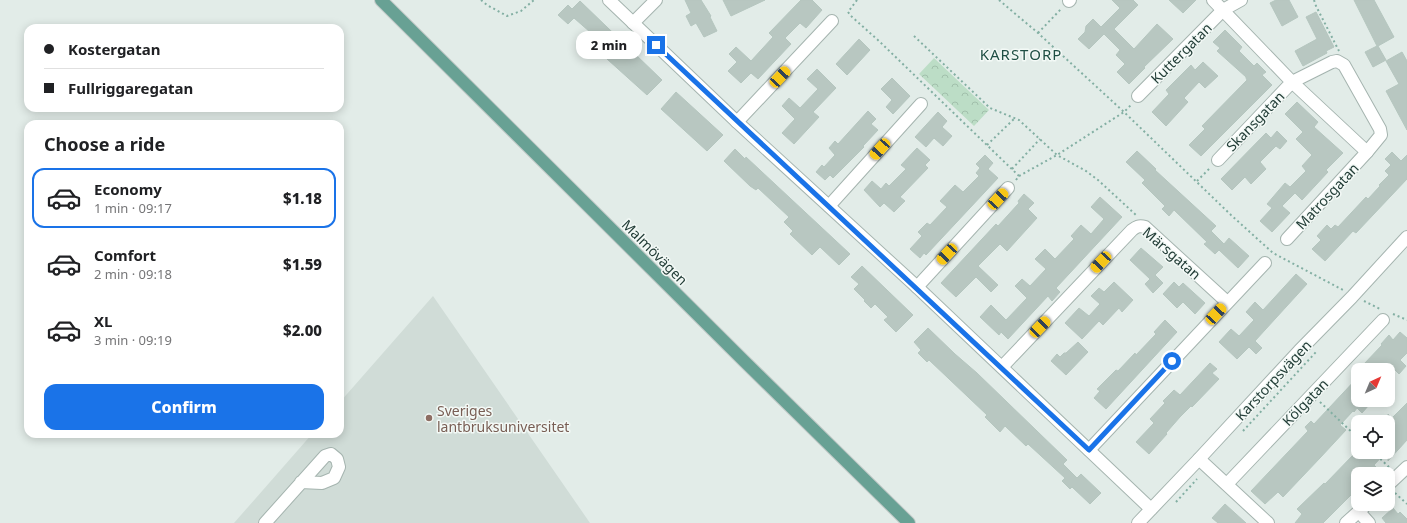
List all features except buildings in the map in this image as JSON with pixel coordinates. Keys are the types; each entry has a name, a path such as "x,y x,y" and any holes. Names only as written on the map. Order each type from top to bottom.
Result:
{"main road":[{"name":"Malmövägen","path":"381,0 909,523"}],"street":[{"path":"609,0 737,122 917,287 1151,509"},
{"path":"633,23 656,0"},
{"path":"1213,0 1292,82 1367,152"},
{"name":"Kuttergatan","path":"1138,96 1223,10 1241,0"},
{"path":"737,122 832,21"},
{"name":"Skansgatan","path":"1218,160 1292,82 1332,62 1338,61 1344,65"},
{"name":"Matrosgatan","path":"1287,239 1381,135 1380,128 1344,65"},
{"path":"829,206 921,104"},
{"path":"917,287 1008,188"},
{"name":"Märsgatan","path":"1002,367 1132,230 1141,225 1151,232 1227,302"},
{"name":"Karstorpsvägen","path":"1138,523 1299,351 1352,297 1407,236"},
{"path":"1089,450 1265,263"},
{"name":"Kölgatan","path":"1227,484 1383,320"},
{"path":"1199,459 1268,523"},
{"path":"1395,481 1403,471"},
{"path":"265,523 301,482"},
{"path":"1346,523 1360,511"},
{"path":"1364,511 1369,523"}],"path":[{"path":"481,0 507,16 521,11 534,0"},
{"path":"857,0 848,12 851,16 900,61 1019,176 1057,155 1124,112 1138,96"},
{"path":"999,0 1038,33 1124,112 1197,181 1230,215 1274,253 1341,289 1352,297 1363,301 1368,296"},
{"path":"1038,33 1069,0"},
{"path":"1314,0 1340,52 1344,65"},
{"path":"914,36 990,108 1018,120 1057,155 1086,171 1098,180 1135,215 1141,225"},
{"path":"988,145 1014,118"},
{"path":"1012,169 1040,139"},
{"path":"1197,181 1218,160"},
{"path":"1265,263 1287,239"},
{"path":"1312,394 1351,431"},
{"path":"1384,459 1403,471"},
{"path":"1395,493 1407,504"}],"shaded area":[{"name":"Sveriges lantbruksuniversitet","path":"433,296 590,523 234,523 308,438 344,438 344,397"}],"green space":[{"path":"934,58 989,110 974,126 919,74"}],"place":[{"name":"Sveriges lantbruksuniversitet","path":"429,418"}],"district":[{"name":"KARSTORP","path":"1021,54"}],"route":[{"path":"656,45 737,122 917,287 1089,450 1172,361"}]}
